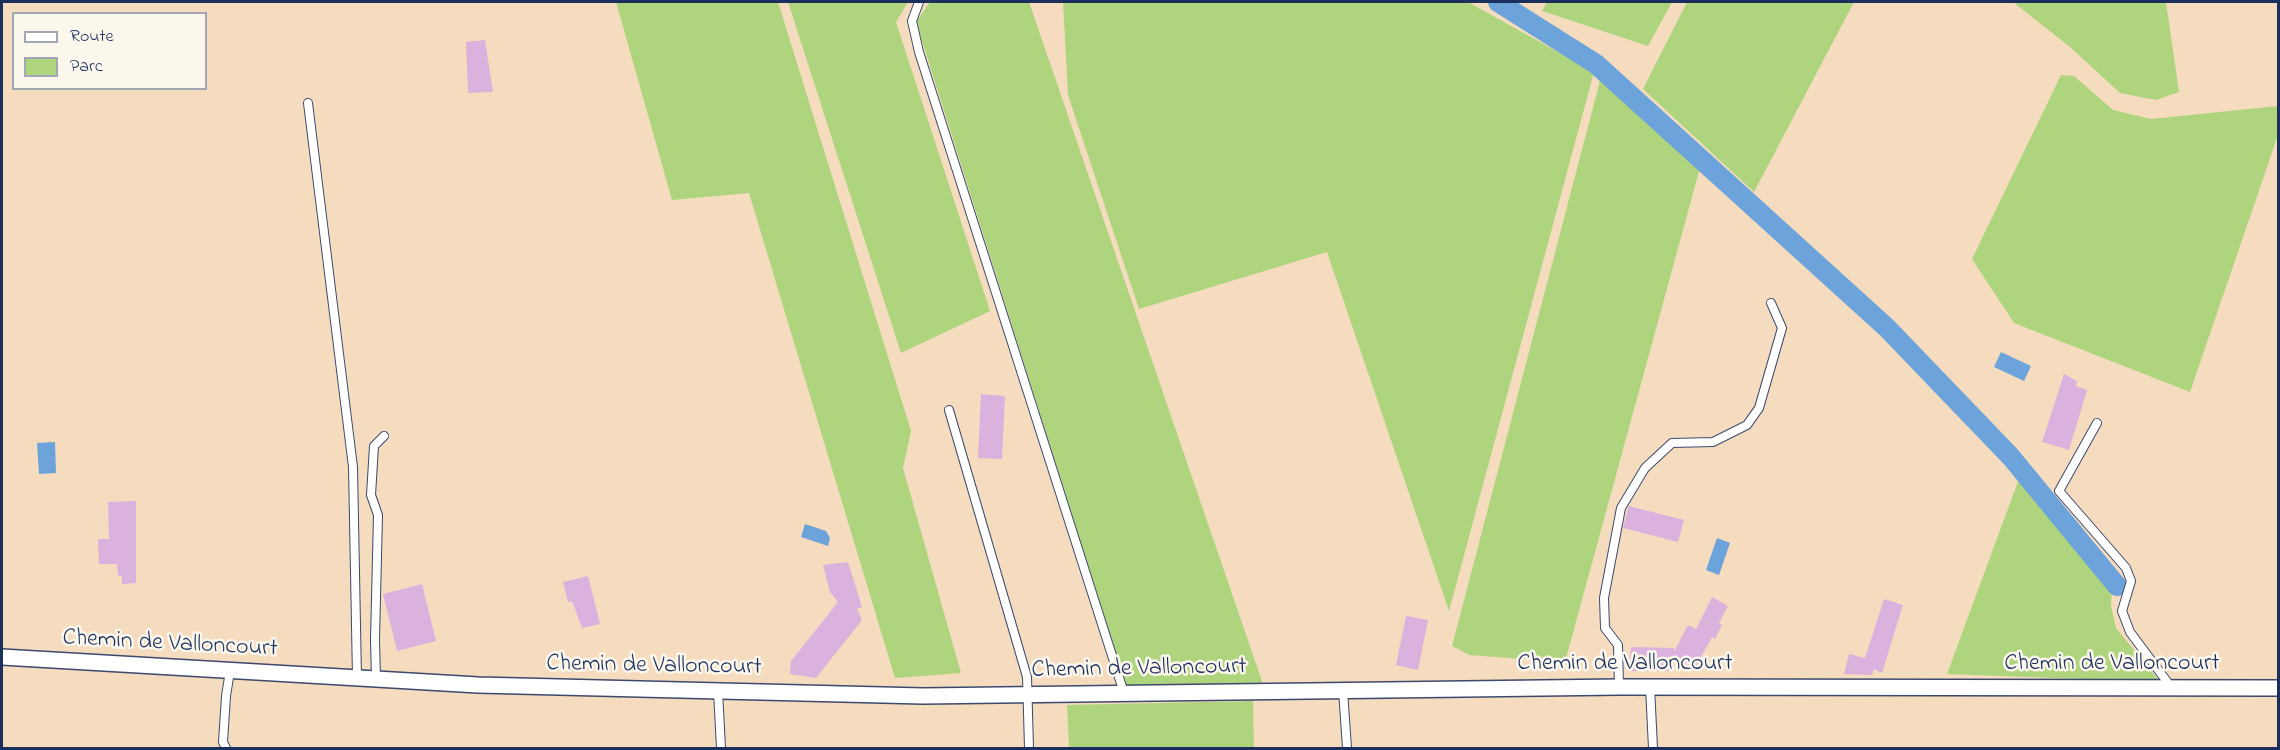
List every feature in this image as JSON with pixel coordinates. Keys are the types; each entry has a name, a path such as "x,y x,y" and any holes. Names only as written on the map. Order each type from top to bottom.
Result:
{"street":[{"name":"Chemin de Valloncourt","path":"2,657 478,686 923,696 1618,687 2278,688"}],"lane":[{"path":"919,2 912,21 919,52 1124,693"},
{"path":"308,103 353,467 357,678"},
{"path":"1618,687 1618,645 1605,628 1604,598 1621,508 1645,468 1672,442 1713,442 1746,425 1759,408 1782,328 1771,303"},
{"path":"949,410 1028,677 1029,748"},
{"path":"2097,423 2059,491 2126,568 2131,581 2122,611 2130,632 2172,688"},
{"path":"376,680 378,515 371,495 374,446 384,436"},
{"path":"226,748 223,742 230,671"},
{"path":"1650,687 1653,748"},
{"path":"1343,690 1347,748"},
{"path":"718,691 721,748"}],"green space":[{"path":"616,2 778,2 911,431 903,468 961,673 895,678 749,193 672,200"},
{"path":"788,2 908,2 896,22 990,311 901,353"},
{"path":"930,2 1029,2 1264,687 1126,686 916,22"},
{"path":"1063,2 1468,2 1594,72 1449,611 1327,252 1139,309 1068,95"},
{"path":"1547,2 1672,2 1648,46 1542,11"},
{"path":"1687,2 1854,2 1754,192 1643,89"},
{"path":"2013,2 2166,2 2179,92 2156,100 2120,93 2070,47"},
{"path":"2061,75 2074,76 2113,110 2151,119 2278,106 2278,135 2190,392 2014,323 1972,259"},
{"path":"1601,77 1701,164 1565,662 1469,655 1452,646"},
{"path":"2020,476 2112,584 2111,606 2116,628 2160,682 1947,674"},
{"path":"1253,701 1254,748 1069,748 1067,705"}],"water":[{"path":"2001,352 2031,366 2024,381 1994,367"},
{"path":"55,442 56,473 39,474 37,443"},
{"path":"805,524 826,531 830,538 828,546 801,537"},
{"path":"1717,538 1730,543 1719,575 1706,570"}],"building":[{"path":"485,40 493,92 468,93 466,42"},
{"path":"2064,374 2077,381 2076,386 2087,390 2069,450 2042,442"},
{"path":"981,394 1005,396 1002,459 978,458"},
{"path":"136,501 136,583 122,584 122,576 118,576 117,564 99,564 98,539 109,539 108,502"},
{"path":"1629,506 1684,520 1678,542 1623,528"},
{"path":"848,562 862,607 857,609 862,620 816,678 790,674 791,661 838,602 830,592 823,565"},
{"path":"588,576 600,624 582,628 572,601 568,602 563,582"},
{"path":"422,584 436,641 397,651 383,594"},
{"path":"1712,597 1728,606 1719,623 1722,625 1715,639 1712,637 1695,668 1673,658 1672,671 1629,671 1631,647 1674,648 1674,652 1688,625 1696,629"},
{"path":"1884,599 1903,605 1882,673 1874,669 1872,675 1844,674 1849,654 1865,658"},
{"path":"1406,616 1428,620 1418,670 1396,665"}],"waterway":[{"path":"1498,2 1596,64 1887,328 2011,457 2117,586"}]}
